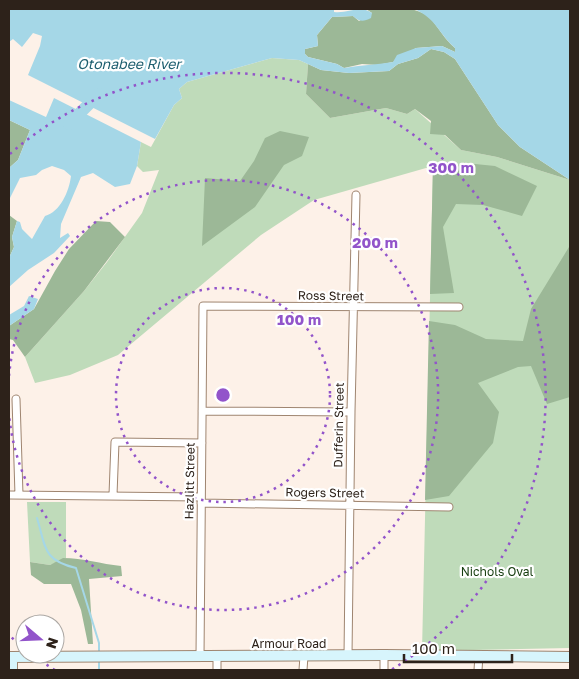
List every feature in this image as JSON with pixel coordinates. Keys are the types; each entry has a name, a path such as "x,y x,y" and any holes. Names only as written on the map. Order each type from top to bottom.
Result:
{"main road":[{"name":"Armour Road","path":"10,657 384,655 570,657"},
{"path":"10,657 12,670"}],"street":[{"name":"Dufferin Street","path":"348,656 356,195"},
{"name":"Ross Street","path":"203,306 459,307"},
{"name":"Hazlitt Street","path":"200,657 203,306"},
{"path":"16,399 19,495"},
{"path":"202,411 351,412"},
{"path":"114,496 115,442 202,443"},
{"name":"Rogers Street","path":"9,495 114,496 449,507"},
{"path":"384,655 384,670"},
{"path":"303,670 304,656"},
{"path":"478,670 479,656"},
{"path":"217,657 217,670"}],"green space":[{"path":"400,8 424,14 430,18 455,48 455,52 442,46 416,48 393,62 377,65 362,64 344,68 337,64 308,57 305,54 305,49 318,46 317,35 332,17 353,16 359,21 372,13 366,9"},
{"path":"431,49 444,52 455,59 498,125 520,147 570,180 497,157 461,150 445,135 430,134 431,121 415,109 407,114 386,108 330,118 306,94 308,64 321,70 349,73 389,71 398,64 418,58"},
{"name":"Nichols Oval","path":"272,58 299,60 308,64 306,94 330,118 386,108 407,114 415,109 461,150 497,157 570,180 570,648 422,651 433,166 314,200 261,235 118,355 70,375 35,383 25,357 84,291 142,213 159,170 143,172 137,166 141,142 151,147 174,105 182,98 179,89 187,82"},
{"path":"9,120 30,130 18,160 9,168"},
{"path":"280,131 309,137 302,156 284,165 255,207 202,246 205,178 240,181 254,161 265,138"},
{"path":"475,164 495,166 537,186 522,216 483,205 456,204 443,227 454,293 430,294 433,166"},
{"path":"9,215 17,221 12,237 14,247 9,258"},
{"path":"96,221 110,222 125,237 84,291 25,357 13,340 9,339 9,326 34,309 69,249"},
{"path":"569,247 570,397 547,404 531,366 518,367 478,383 499,412 493,443 449,496 425,500 429,321 455,325 486,339 523,341 531,309"},
{"path":"27,502 66,502 66,558 50,565 30,562"},
{"path":"63,558 121,566 122,576 89,579 93,644 88,644 81,610 71,584 44,584 31,575 30,562 50,565"}],"water":[{"name":"Otonabee River","path":"9,9 334,9 334,12 358,9 367,10 372,13 371,18 364,21 353,16 332,17 317,35 318,46 305,49 305,54 308,57 337,64 344,68 393,62 397,55 416,48 442,46 455,52 455,48 432,22 414,9 570,9 570,180 520,147 498,125 455,59 444,52 431,49 418,58 398,64 389,71 349,73 321,70 299,60 272,58 187,82 179,89 182,98 174,105 155,139 28,75 42,36 33,33 22,47 13,39 9,42"},
{"name":"Otonabee River","path":"54,98 141,142 137,166 130,184 115,187 93,173 81,177 61,224 60,238 68,233 70,236 54,253 28,270 9,287 9,258 14,247 12,237 17,221 20,222 22,229 32,239 45,216 55,210 63,200 71,176 64,170 52,166 36,175 20,178 9,200 9,168 18,160 30,130 9,120 9,100 46,117"},
{"path":"29,296 38,299 34,309 9,326 9,315 24,306"}],"waterway":[{"name":"Otonabee River","path":"69,124 99,94"},
{"path":"37,518 47,551 57,561 76,568 99,643 99,653"},
{"path":"99,660 99,670"}]}
